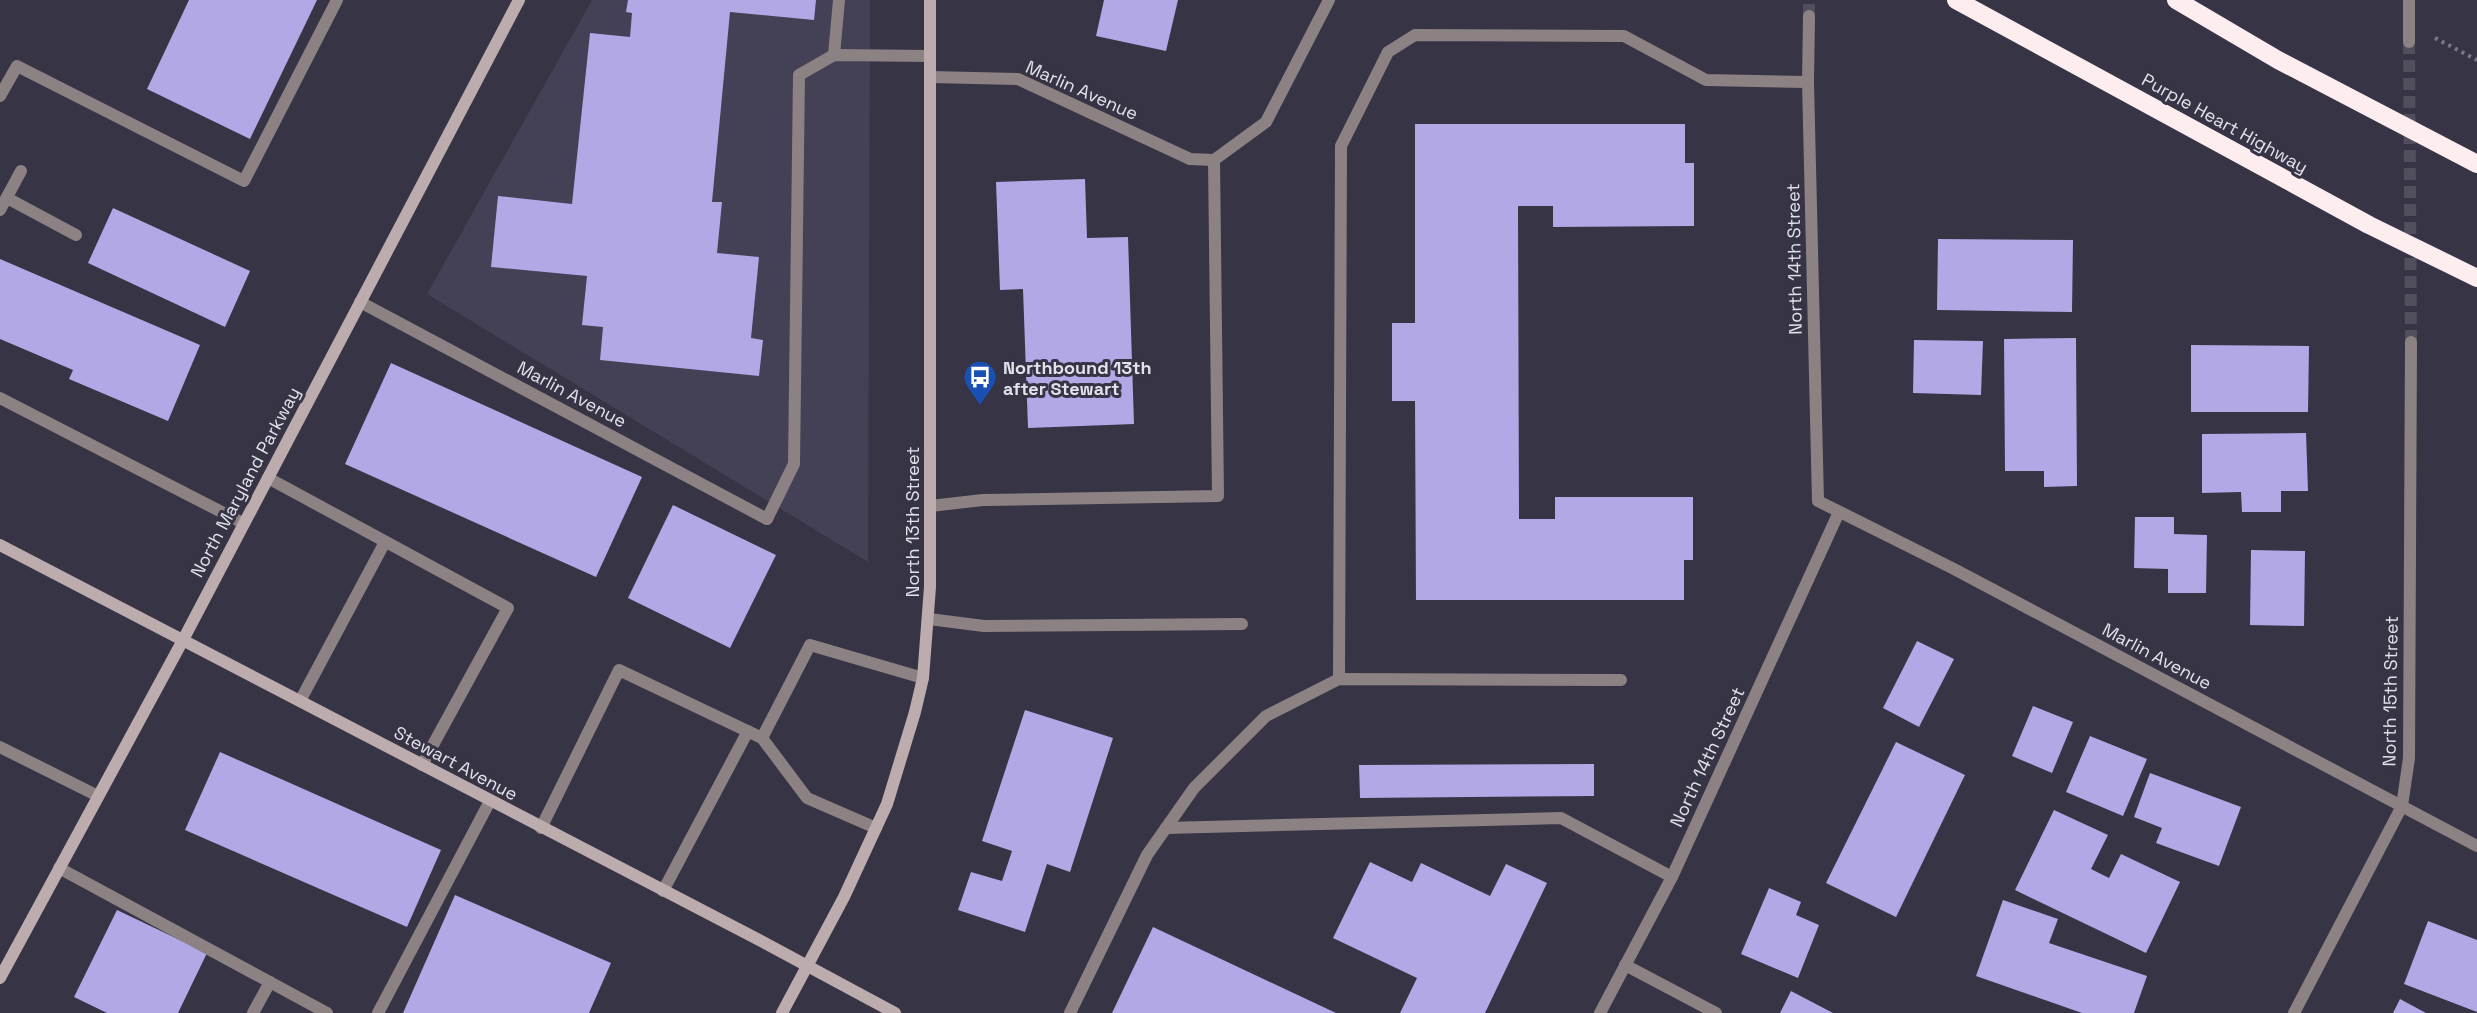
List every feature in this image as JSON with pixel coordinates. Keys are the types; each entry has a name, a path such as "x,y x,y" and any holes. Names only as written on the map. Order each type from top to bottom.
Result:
{"highway":[{"name":"Purple Heart Highway","path":"1956,0 2369,225 2477,278"},
{"path":"2176,0 2278,60 2477,164"}],"main road":[{"name":"North Maryland Parkway","path":"0,978 183,640 519,0"},
{"name":"North 13th Street","path":"782,1013 848,890 887,804 923,678 929,619 930,0"},
{"name":"Stewart Avenue","path":"0,545 895,1013"}],"street":[{"path":"0,96 17,66 244,181 337,0"},
{"path":"839,0 834,55 930,56"},
{"path":"930,506 982,500 1218,496 1214,160 1266,122 1329,0"},
{"path":"2409,0 2409,42"},
{"name":"North 14th Street","path":"1809,16 1808,82 1818,501"},
{"path":"1339,679 1341,146 1388,52 1415,35 1624,36 1706,80 1808,82"},
{"name":"Marlin Avenue","path":"360,302 767,519 794,464 799,75 834,55"},
{"name":"Marlin Avenue","path":"930,78 1018,79 1190,159 1214,160"},
{"path":"0,210 21,171"},
{"path":"7,198 76,235"},
{"name":"North 15th Street","path":"2294,1013 2402,806 2409,758 2411,342"},
{"path":"0,398 243,523"},
{"path":"267,478 507,608 422,765"},
{"name":"Marlin Avenue","path":"1818,501 1954,569 2477,846"},
{"name":"North 14th Street","path":"1600,1013 1672,877 1839,512"},
{"path":"300,701 385,542"},
{"path":"929,619 984,626 1242,624"},
{"path":"762,738 810,645 923,678"},
{"path":"541,828 619,670 762,738 807,798 876,828"},
{"path":"1070,1013 1147,855 1194,788 1266,716 1339,679 1621,680"},
{"path":"663,891 747,731"},
{"path":"0,747 98,796"},
{"path":"378,1013 490,801"},
{"path":"1166,828 1561,818 1672,877"},
{"path":"59,868 327,1013"},
{"path":"1625,966 1716,1013"},
{"path":"254,1013 270,982"}],"shaded area":[{"path":"592,0 870,0 868,562 427,294"}],"building":[{"path":"189,0 317,0 250,139 147,89"},
{"path":"628,0 816,0 814,20 730,12 712,202 722,202 717,253 759,257 751,338 763,340 759,376 600,360 603,327 582,325 587,276 491,267 498,196 572,204 590,33 630,37 632,13 626,12"},
{"path":"1104,0 1178,0 1166,51 1096,36"},
{"path":"1415,124 1685,124 1685,163 1694,163 1694,226 1553,227 1553,206 1518,206 1519,519 1555,519 1555,497 1693,497 1693,560 1684,560 1684,600 1416,600 1415,401 1392,401 1392,323 1415,323"},
{"path":"1085,179 1087,238 1128,237 1134,424 1028,428 1023,289 1000,290 996,182"},
{"path":"113,208 250,271 225,327 88,263"},
{"path":"1938,239 2073,240 2072,312 1937,310"},
{"path":"0,259 200,345 168,421 69,379 73,370 0,339"},
{"path":"2076,338 2077,486 2044,487 2044,471 2005,471 2004,339"},
{"path":"1914,340 1983,341 1981,395 1913,393"},
{"path":"2191,345 2309,346 2308,412 2191,412"},
{"path":"391,363 642,477 596,577 345,464"},
{"path":"2306,433 2308,491 2281,491 2281,512 2242,512 2241,492 2202,493 2202,434"},
{"path":"673,505 776,555 730,648 628,598"},
{"path":"2135,517 2174,517 2174,534 2207,535 2206,593 2168,593 2168,569 2134,568"},
{"path":"2251,550 2305,551 2304,626 2250,625"},
{"path":"1917,641 1954,659 1919,727 1883,708"},
{"path":"2033,706 2073,722 2052,773 2012,756"},
{"path":"1025,710 1113,738 1070,872 1047,864 1025,932 958,910 971,872 1002,881 1012,851 982,841"},
{"path":"2090,736 2147,759 2123,816 2066,792"},
{"path":"1896,742 1965,775 1896,917 1826,883"},
{"path":"220,752 441,850 407,927 185,830"},
{"path":"1594,764 1594,796 1360,798 1359,765"},
{"path":"2150,773 2241,807 2219,866 2156,843 2162,828 2134,817"},
{"path":"2054,810 2108,835 2091,869 2109,878 2121,854 2180,882 2146,953 2015,890"},
{"path":"1370,862 1412,882 1421,863 1490,896 1506,864 1547,883 1485,1013 1400,1013 1417,978 1333,938"},
{"path":"1769,888 1801,902 1796,915 1819,925 1798,978 1741,954"},
{"path":"455,895 611,963 589,1013 403,1013"},
{"path":"2003,900 2058,919 2049,943 2147,976 2134,1013 2082,1013 1976,976"},
{"path":"117,910 207,953 178,1013 107,1013 74,997"},
{"path":"2428,921 2477,940 2477,1012 2404,984"},
{"path":"1153,927 1336,1013 1112,1013"},
{"path":"1791,991 1833,1013 1780,1013"},
{"path":"2400,999 2426,1013 2393,1013"}],"tunnel":[{"path":"1809,0 1809,16"},
{"path":"2409,42 2411,342"}],"place":[{"name":"Northbound 13th after Stewart","path":"980,406"}]}
